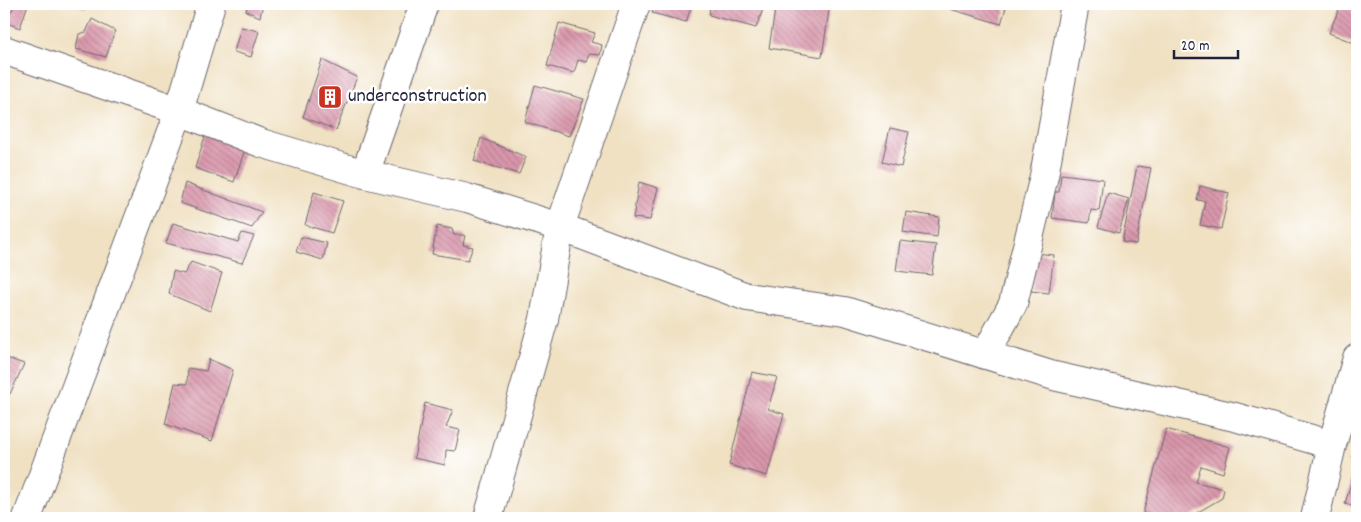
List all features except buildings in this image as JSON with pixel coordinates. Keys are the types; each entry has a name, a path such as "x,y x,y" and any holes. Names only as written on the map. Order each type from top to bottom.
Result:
{"street":[{"path":"27,518 179,111 211,4"},
{"path":"365,174 424,4"},
{"path":"488,518 544,319 560,227 636,4"},
{"path":"985,355 1013,304 1044,176 1075,4"},
{"path":"4,50 179,111 261,143 365,174 467,198 560,227 747,297 845,311 1054,376 1235,417 1332,444"},
{"path":"1315,518 1332,444 1357,358"}],"place":[{"name":"underconstruction","path":"330,97"}]}
